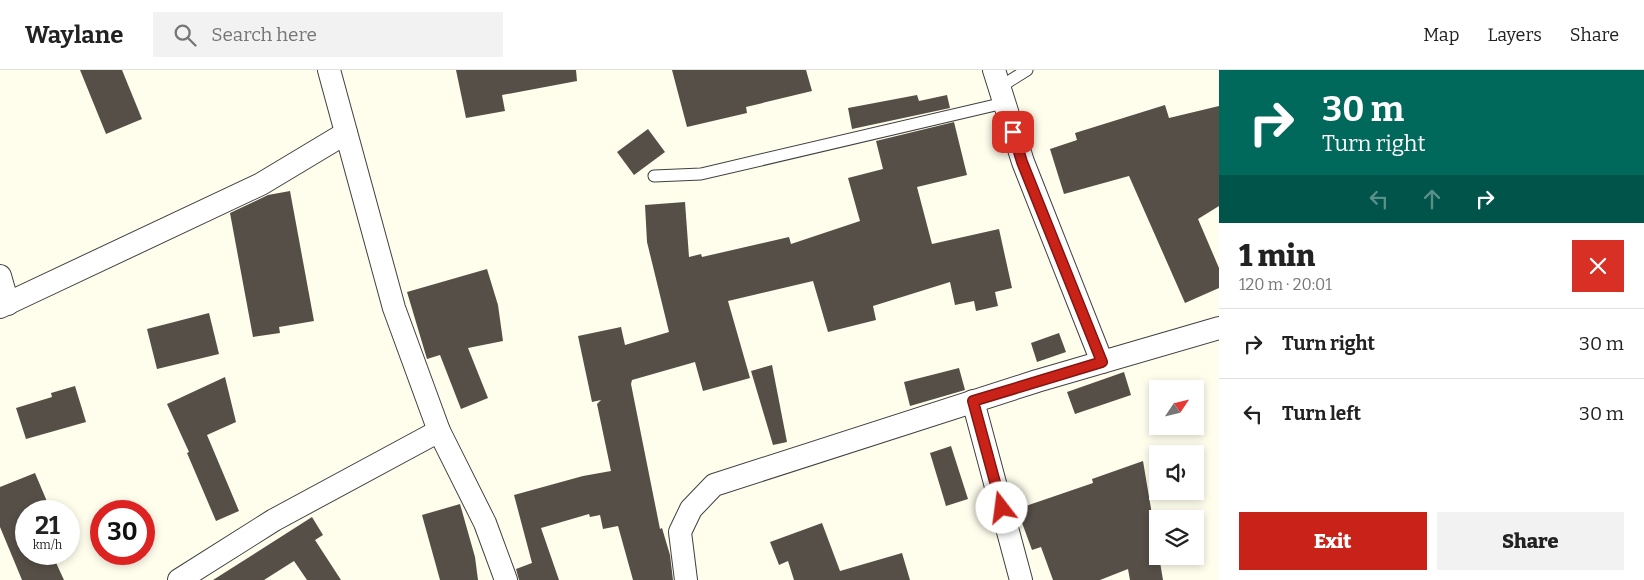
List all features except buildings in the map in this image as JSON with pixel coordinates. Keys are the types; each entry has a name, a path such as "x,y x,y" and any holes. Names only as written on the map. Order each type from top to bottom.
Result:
{"street":[{"path":"329,70 394,308 439,430 485,523 506,580"},
{"path":"999,87 1022,162 1102,362"},
{"path":"0,276 4,306 261,184 346,133"},
{"path":"686,580 680,532 691,509 714,485 973,401 1219,328"},
{"path":"973,401 1021,580"},
{"path":"179,580 274,520 439,430"}],"lane":[{"path":"654,176 701,174 999,87 1027,70"}],"route":[{"path":"1002,508 973,401 1102,362 1063,259 1022,162 1013,132"}]}
